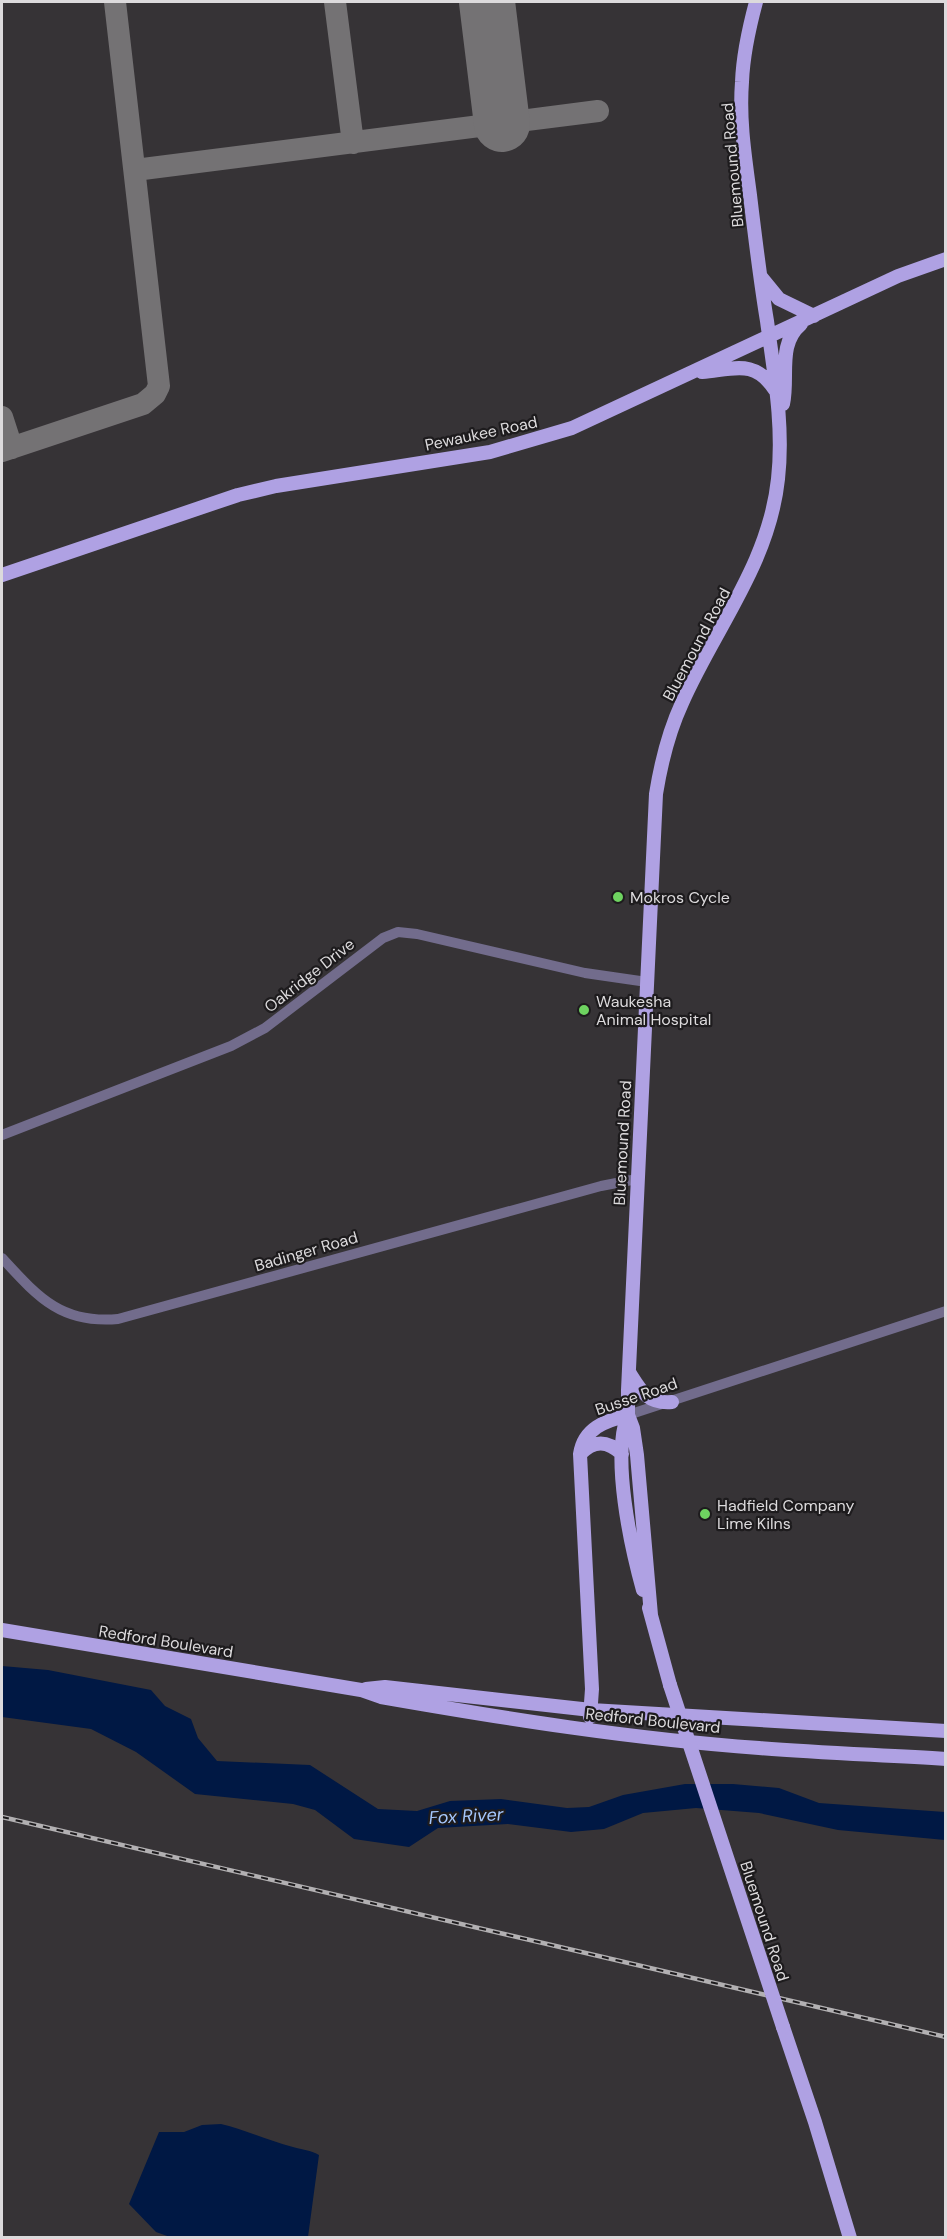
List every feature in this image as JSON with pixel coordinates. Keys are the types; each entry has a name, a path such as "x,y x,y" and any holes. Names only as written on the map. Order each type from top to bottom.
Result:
{"main road":[{"name":"Bluemound Road","path":"756,2 744,57 741,107 760,276 777,392 780,450 778,482 767,530 746,584 682,702 661,766 654,819 628,1371 628,1415 622,1432 622,1454 632,1549 670,1685 815,2122 850,2238"},
{"name":"Pewaukee Road","path":"2,575 238,495 286,484 490,452 572,428 898,276 945,259"},
{"path":"760,276 779,299 811,317 795,329 788,342 784,397 779,418"},
{"path":"694,372 741,368 756,370 765,376 777,392"},
{"path":"628,1371 643,1393 651,1400 672,1402"},
{"name":"Bluemound Road","path":"628,1415 633,1428 637,1455 651,1615"},
{"name":"Busse Road","path":"580,1454 582,1443 594,1428 628,1415"},
{"path":"588,1730 592,1689 580,1454 588,1447 599,1443 612,1445 622,1454"},
{"name":"Redford Boulevard","path":"2,1630 361,1690 393,1699 588,1730 758,1748 945,1758"},
{"name":"Redford Boulevard","path":"361,1690 385,1687 591,1710 811,1725 945,1731"},
{"path":"809,1751 811,1725"}],"street":[{"name":"Oakridge Drive","path":"2,1135 231,1046 256,1034 372,946 393,933 417,934 585,973 647,982"},
{"name":"Badinger Road","path":"2,1258 40,1297 63,1312 86,1320 118,1319 601,1186 637,1179"},
{"name":"Busse Road","path":"628,1415 945,1311"}],"water":[{"name":"Fox River","path":"2,1666 48,1670 151,1690 165,1706 191,1719 198,1738 217,1761 310,1765 378,1809 417,1811 450,1801 501,1799 567,1808 589,1807 623,1795 685,1784 733,1784 779,1788 819,1803 945,1812 945,1840 838,1830 759,1813 696,1808 643,1813 604,1829 571,1832 508,1824 438,1828 409,1847 354,1839 315,1810 293,1804 195,1794 136,1752 91,1729 2,1717"},
{"path":"221,2124 319,2155 308,2237 170,2237 156,2232 129,2204 159,2132 184,2132 202,2125"}],"taxiway":[{"path":"2,451 143,404 155,394 159,386 115,2"},
{"path":"335,2 353,143"},
{"path":"135,170 598,111"},
{"path":"2,417 12,448"}],"runway":[{"path":"487,2 502,124"}],"railway":[{"path":"2,1817 946,2037"}],"place":[{"name":"Mokros Cycle","path":"618,897"},
{"name":"Waukesha Animal Hospital","path":"584,1010"},
{"name":"Hadfield Company Lime Kilns","path":"705,1514"}]}
